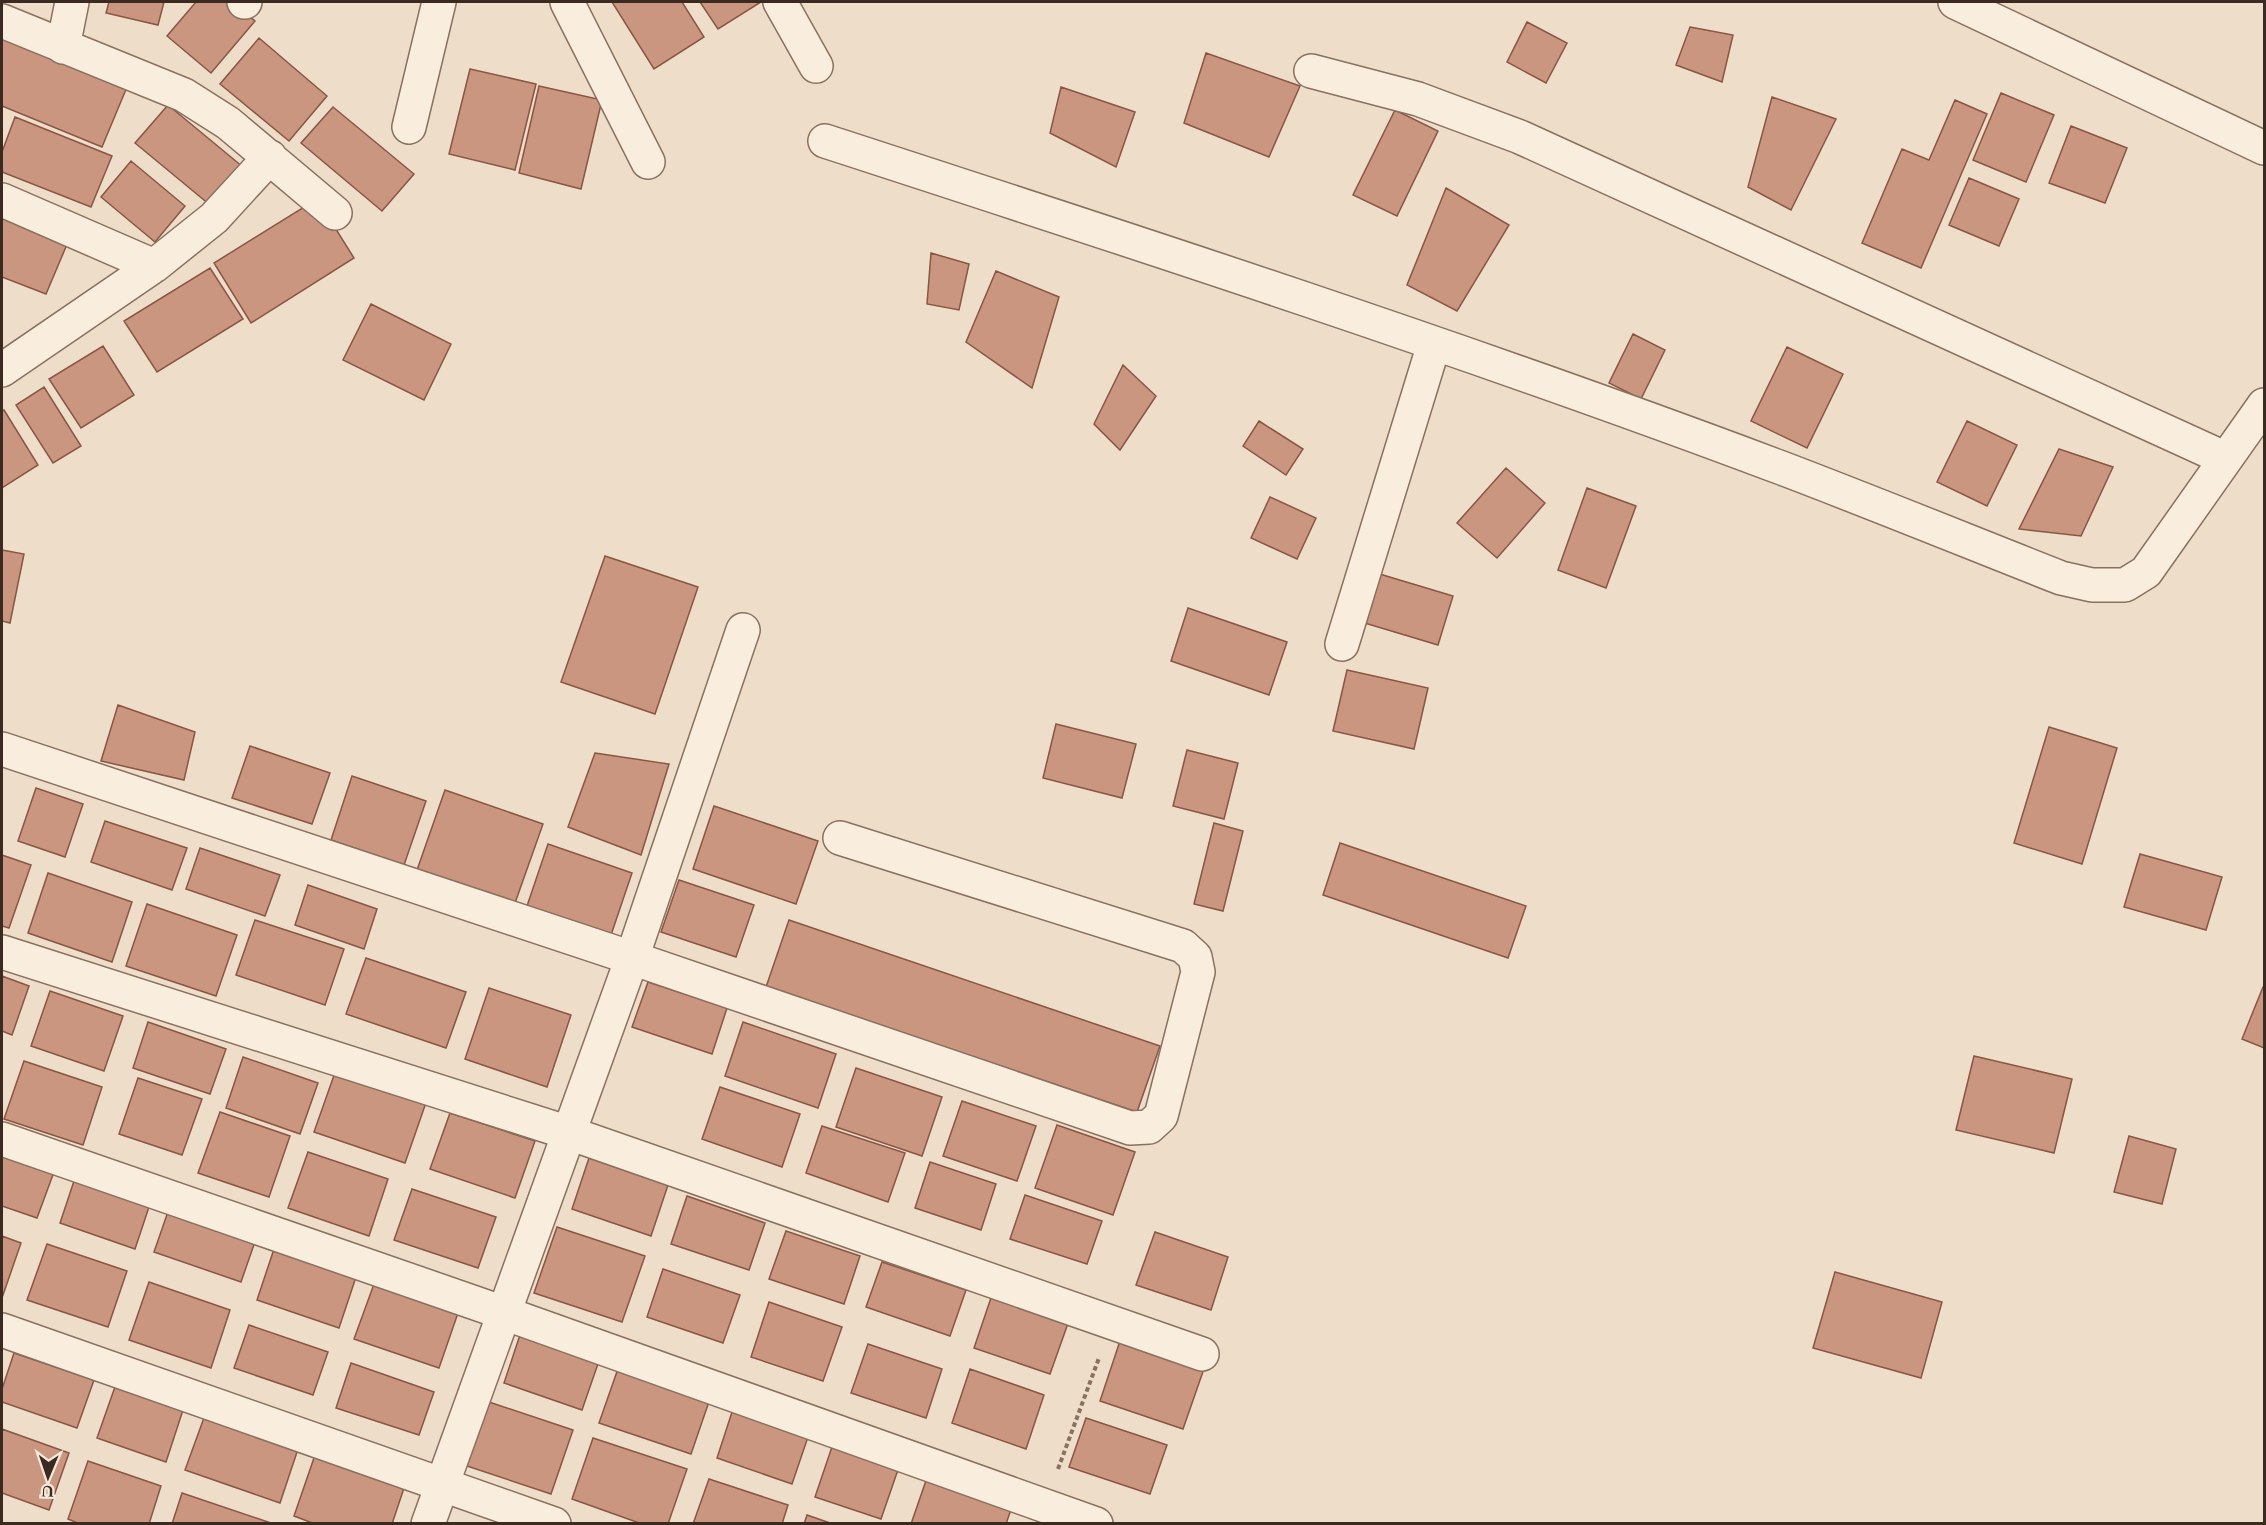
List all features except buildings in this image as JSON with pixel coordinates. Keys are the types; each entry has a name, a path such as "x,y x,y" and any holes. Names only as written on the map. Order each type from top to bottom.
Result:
{"street":[{"path":"63,47 72,2"},
{"path":"409,127 439,2"},
{"path":"567,2 648,162"},
{"path":"780,2 816,66"},
{"path":"1955,2 2265,148"},
{"path":"2,21 184,95 228,123 335,213"},
{"path":"1311,71 1418,99 1520,137 2224,458"},
{"path":"825,141 1268,286 1434,344 1779,467 2061,579 2092,585 2125,585 2146,572 2224,458 2265,405"},
{"path":"2,370 154,266 214,218 270,157"},
{"path":"2,200 154,266"},
{"path":"1342,644 1434,344"},
{"path":"428,1524 632,958 743,630"},
{"path":"2,749 632,958 1130,1128 1149,1127 1161,1116 1198,972 1194,957 1183,946 840,838"},
{"path":"2,952 569,1133 1202,1354"},
{"path":"2,1139 504,1313 1096,1524"},
{"path":"2,1330 554,1524"}],"path":[{"path":"1045,1506 1113,1323"}]}
